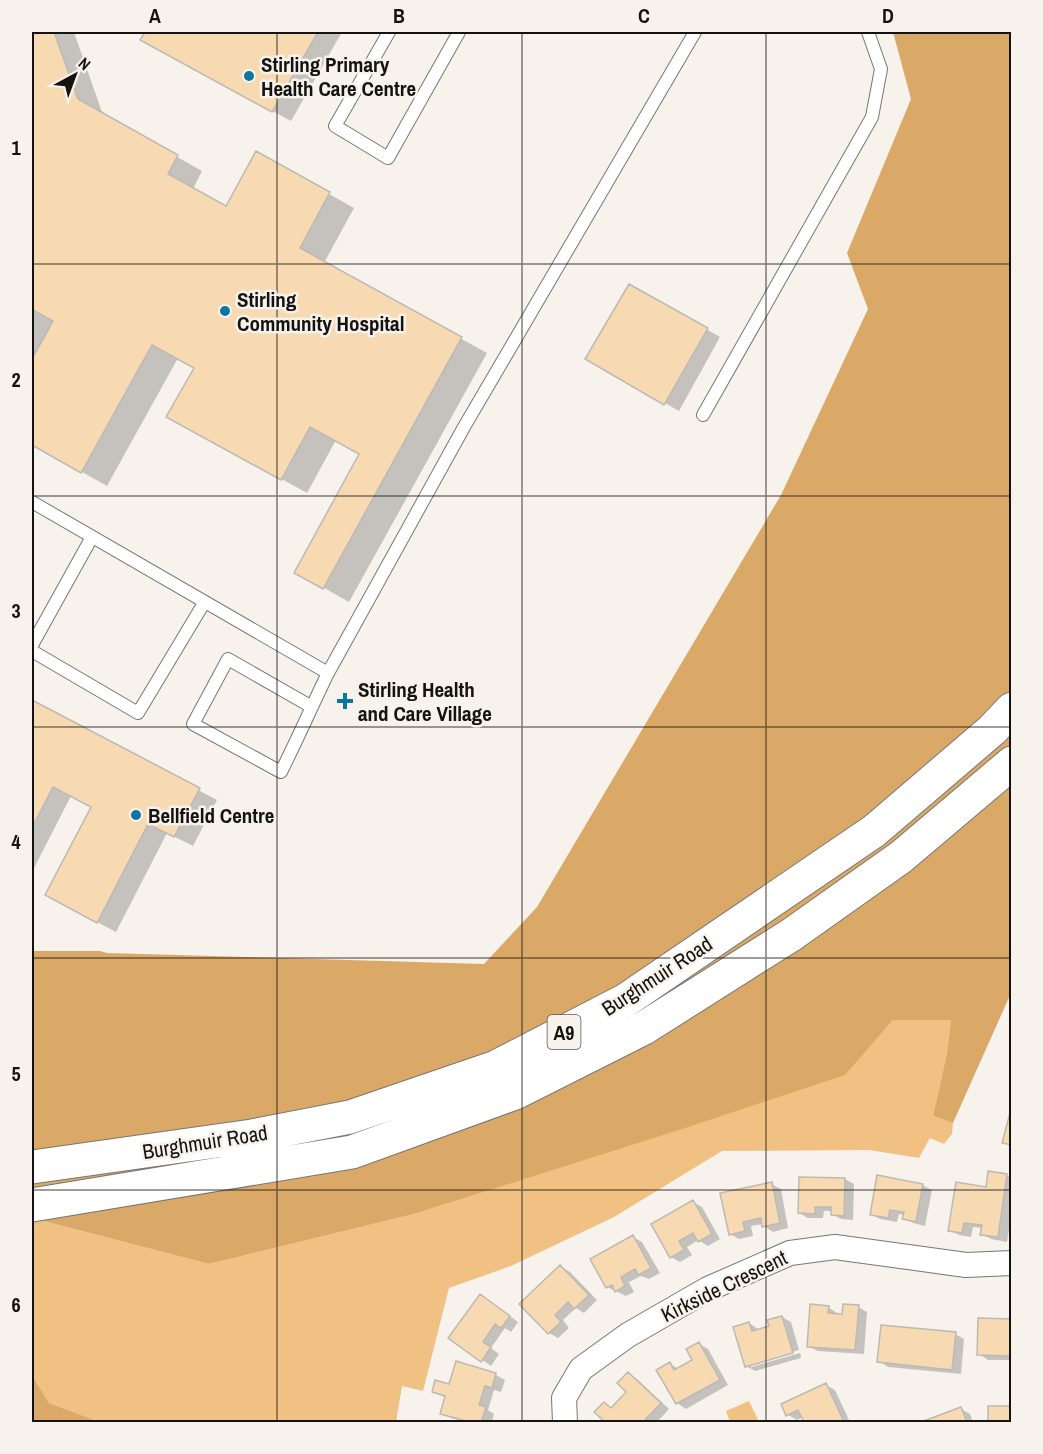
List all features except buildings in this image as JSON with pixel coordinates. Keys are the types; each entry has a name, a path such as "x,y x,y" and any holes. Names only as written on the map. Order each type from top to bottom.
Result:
{"main road":[{"name":"Burghmuir Road","path":"32,1167 252,1136 350,1117 496,1067 626,1000 874,831 992,730 1011,709"},
{"name":"Burghmuir Road","path":"32,1205 352,1152 514,1093 644,1028 791,935 901,857 1011,764"}],"street":[{"name":"Kirkside Crescent","path":"565,1422 564,1398 581,1369 628,1335 708,1289 790,1253 836,1247 966,1264 1011,1263"}],"lane":[{"path":"389,32 335,126 388,158 459,32"},
{"path":"312,707 228,659 193,724 280,772 312,707 328,674 464,426 695,32"},
{"path":"703,415 872,117 881,69 868,32"},
{"path":"32,502 328,674"},
{"path":"32,645 92,537"},
{"path":"32,651 138,713 204,603"}],"shaded area":[{"path":"893,32 1011,32 1011,993 953,1123 933,1116 947,1053 951,1020 893,1020 845,1075 414,1214 209,1264 40,1220 32,1206 32,951 100,951 484,964 537,907 781,495 868,309 847,253 911,99"},
{"path":"893,1020 951,1020 947,1053 933,1116 953,1123 952,1134 944,1144 930,1138 919,1158 869,1150 722,1151 614,1217 511,1266 449,1288 423,1391 402,1386 396,1422 100,1422 49,1403 32,1375 32,1220 40,1220 209,1264 414,1214 844,1075"},
{"path":"32,1375 49,1403 100,1422 32,1422"},
{"path":"749,1401 759,1422 730,1422 726,1411"}],"place":[{"name":"Stirling Primary Health Care Centre","path":"249,76"},
{"name":"Stirling Community Hospital","path":"225,311"},
{"name":"Stirling Health and Care Village","path":"345,701"},
{"name":"Bellfield Centre","path":"136,815"}]}
